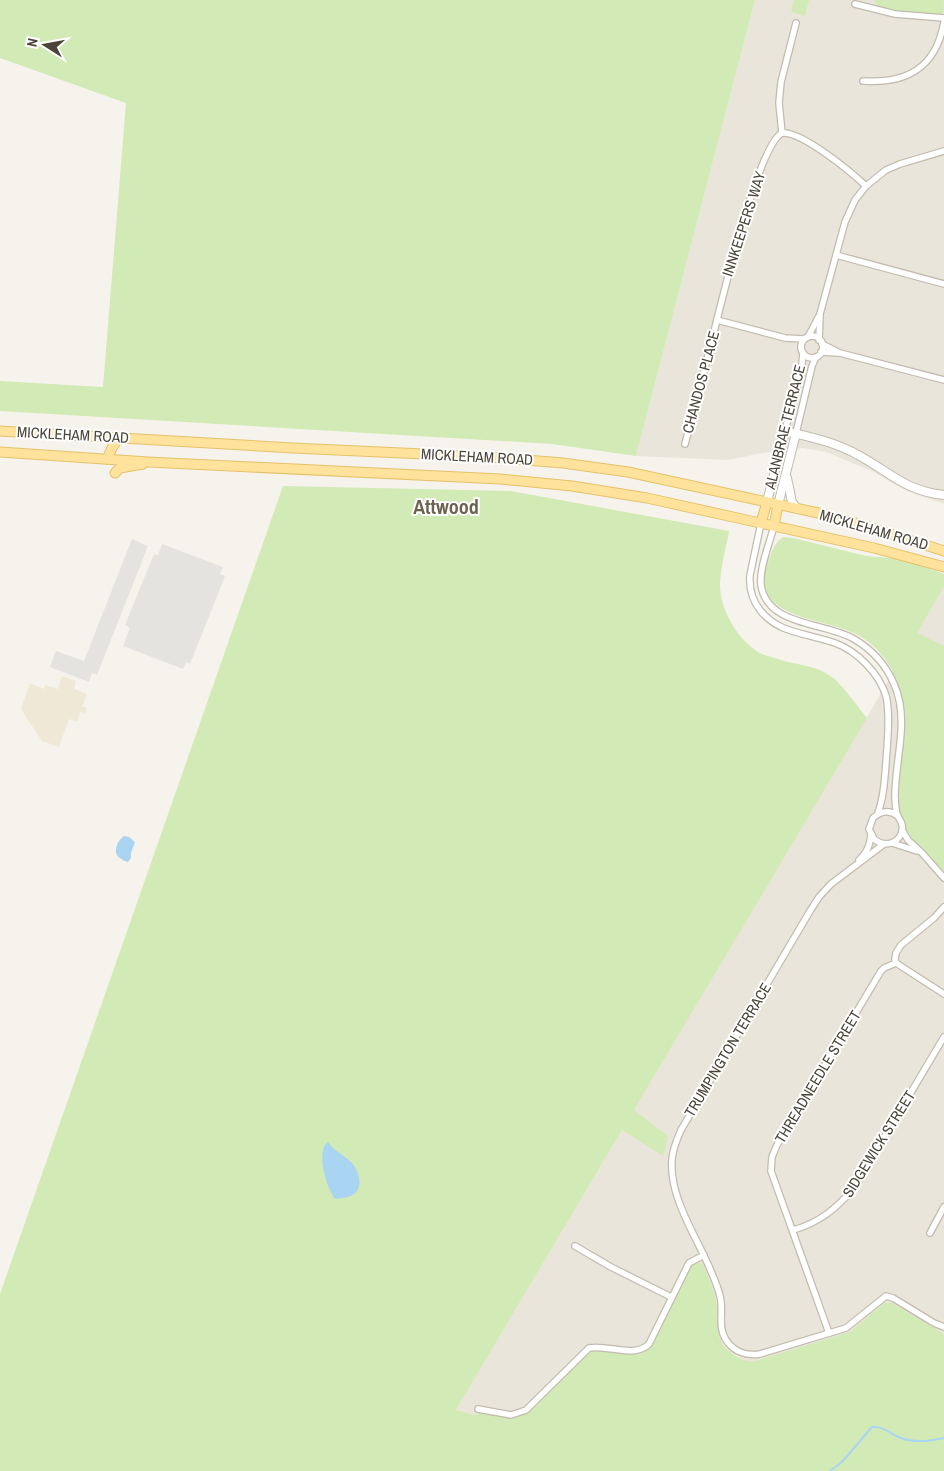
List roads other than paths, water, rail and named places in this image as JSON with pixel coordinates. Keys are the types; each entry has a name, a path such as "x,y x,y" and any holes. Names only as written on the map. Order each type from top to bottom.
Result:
{"main road":[{"name":"MICKLEHAM ROAD","path":"0,431 542,460 628,472 797,508 866,526 944,551"},
{"path":"107,459 119,438"},
{"path":"119,438 119,460"},
{"name":"MICKLEHAM ROAD","path":"0,452 148,462 531,481 610,491 898,554 944,567"},
{"path":"115,473 120,468 139,466 148,462"},
{"path":"761,523 767,502"},
{"path":"774,526 778,504"}],"street":[{"path":"855,4 895,14 944,18"},
{"path":"863,81 889,81 908,76 917,71 933,54 944,22"},
{"path":"796,23 781,87 779,103 782,132 792,134 821,151 866,186"},
{"name":"INNKEEPERS WAY","path":"717,320 728,271 754,186 775,139 782,132"},
{"path":"802,350 806,338 820,314 849,211 866,186 886,170 944,151"},
{"path":"836,255 944,284"},
{"path":"820,314 821,352"},
{"path":"717,320 785,338 814,337 840,353"},
{"name":"CHANDOS PLACE","path":"685,444 717,320"},
{"path":"785,338 802,350 808,357 816,357 821,352 840,353 944,380"},
{"name":"ALANBRAE TERRACE","path":"767,502 802,364 802,350"},
{"name":"ALANBRAE TERRACE","path":"778,504 812,366 816,357"},
{"path":"785,431 846,449 906,486 944,495"},
{"path":"786,473 792,502 797,508"},
{"path":"761,523 749,582 753,602 766,619 781,628 836,643 851,651 866,663 877,678 885,695 888,728 883,799 878,813 870,823 871,834 874,839 884,844 892,843 922,853"},
{"path":"774,526 762,574 761,586 772,608 786,617 837,631 854,638 869,649 883,665 894,684 901,711 895,798 902,830 900,836 892,843"},
{"path":"878,813 889,811 898,816"},
{"path":"902,830 908,840 944,878"},
{"name":"TRUMPINGTON TERRACE","path":"855,866 866,852 870,844 871,834"},
{"name":"TRUMPINGTON TERRACE","path":"884,844 831,884 819,897 681,1130 672,1157 673,1182 676,1195 720,1295 720,1327 727,1342 734,1349 752,1355 829,1333 851,1324 886,1296 893,1298 944,1327"},
{"path":"944,907 934,918 901,945 894,959 896,964 944,994"},
{"name":"THREADNEEDLE STREET","path":"829,1333 771,1171 772,1157 776,1145 881,971 896,964"},
{"name":"SIDGEWICK STREET","path":"793,1230 826,1216 841,1204 854,1188 944,1037"},
{"path":"930,1233 944,1207"},
{"path":"938,1220 944,1224"},
{"path":"575,1246 611,1267 671,1297"},
{"path":"478,1409 511,1415 526,1410 589,1348 598,1347 636,1351 646,1348 689,1262 704,1255"}],"water":[{"path":"124,836 129,837 135,842 131,858 128,862 121,859 116,853 118,844"},
{"path":"328,1142 351,1162 358,1174 360,1183 357,1191 345,1198 335,1199 326,1179 322,1153"}],"waterway":[{"path":"830,1471 842,1462 872,1427 884,1429 911,1441 928,1441 944,1438"}],"district":[{"name":"Attwood","path":"446,507"}]}
